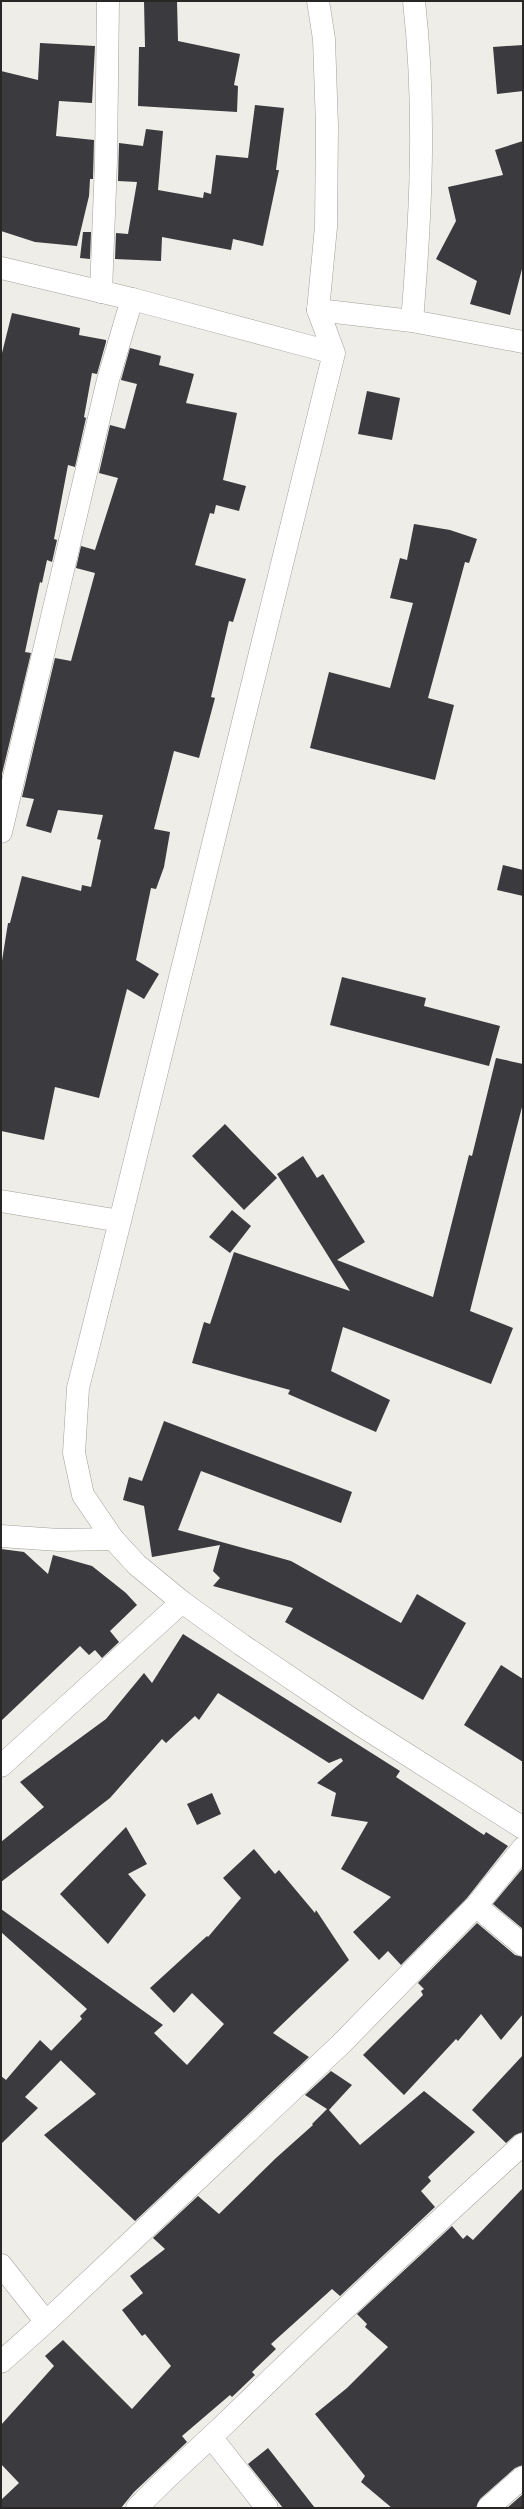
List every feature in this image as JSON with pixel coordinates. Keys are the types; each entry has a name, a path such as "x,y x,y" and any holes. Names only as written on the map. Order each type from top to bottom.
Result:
{"street":[{"path":"101,292 108,1"},
{"path":"318,1 324,38 327,126 326,227 318,310 334,353 78,1388 74,1453 83,1496 113,1539 137,1565 182,1602 242,1646 359,1724 523,1828"},
{"path":"412,321 422,157 421,63 414,1"},
{"path":"1,268 132,299 334,353"},
{"path":"1,832 106,388 132,299"},
{"path":"318,310 412,321 523,342"},
{"path":"1,1201 120,1221"},
{"path":"1,1536 59,1540 113,1539"},
{"path":"1,1766 182,1602"},
{"path":"1,2362 46,2322 340,2045 476,1906 523,1848"},
{"path":"476,1906 523,1945"},
{"path":"137,2508 167,2476 212,2437 330,2322 523,2144"},
{"path":"1,2265 46,2322"},
{"path":"212,2437 267,2508"},
{"path":"488,2508 523,2477"}],"building":[{"path":"144,1 177,1 178,41 240,54 234,85 238,86 237,112 138,106 139,47 145,47"},
{"path":"40,43 95,46 92,103 59,101 56,136 94,140 93,179 90,179 89,196 77,246 35,242 1,231 1,71 38,80"},
{"path":"523,45 523,91 497,94 493,47"},
{"path":"255,105 284,108 276,170 279,170 263,246 233,239 231,250 162,237 161,261 115,259 116,233 128,234 137,182 118,181 119,143 143,146 146,129 163,131 158,190 203,198 204,192 211,194 216,155 248,158"},
{"path":"523,141 523,265 510,315 470,304 477,281 436,259 456,221 448,187 503,175 495,150"},
{"path":"83,232 91,232 90,259 80,258"},
{"path":"12,313 80,328 79,335 106,340 106,342 97,374 92,373 84,417 86,418 75,467 68,465 54,539 57,540 52,562 47,560 42,583 40,582 25,652 31,653 1,778 1,357"},
{"path":"130,348 161,356 159,365 194,374 186,403 237,413 223,480 246,486 239,511 216,505 214,514 210,513 195,565 246,579 233,622 229,621 211,697 215,698 199,758 174,751 154,829 170,832 164,867 156,889 151,888 136,960 159,974 144,999 127,989 99,1098 55,1087 44,1140 1,1131 1,967 8,923 10,923 22,876 81,891 82,885 91,887 101,840 97,839 103,815 58,810 51,833 26,826 34,799 22,797 55,658 71,661 95,573 76,568 81,546 95,550 118,478 99,473 110,425 125,429 137,384 121,380"},
{"path":"367,391 400,398 392,440 358,434"},
{"path":"414,524 450,530 477,539 469,563 465,562 428,698 454,705 435,780 310,748 329,672 390,688 413,603 390,598 400,558 407,560"},
{"path":"503,865 523,870 523,896 497,890"},
{"path":"342,977 426,998 424,1006 500,1026 489,1066 330,1025"},
{"path":"496,1058 523,1064 523,1103 470,1311 513,1328 491,1384 343,1327 331,1371 390,1400 376,1432 288,1394 290,1390 192,1363 204,1322 210,1324 234,1252 350,1291 277,1174 303,1156 317,1178 323,1174 365,1242 337,1260 433,1297 469,1155 472,1156"},
{"path":"225,1124 277,1178 244,1210 192,1156"},
{"path":"232,1210 251,1226 230,1253 209,1237"},
{"path":"164,1421 352,1492 341,1523 201,1471 178,1530 291,1561 401,1623 417,1594 466,1623 423,1700 285,1622 293,1608 213,1586 220,1578 213,1571 220,1545 152,1557 144,1506 123,1500 129,1477 142,1481"},
{"path":"1,1549 24,1552 48,1574 53,1555 92,1566 126,1593 137,1605 110,1631 119,1642 102,1658 95,1650 89,1655 80,1646 1,1721"},
{"path":"183,1634 400,1771 396,1777 484,1835 486,1832 508,1846 467,1898 401,1965 388,1951 379,1960 353,1932 391,1897 341,1869 368,1822 331,1816 336,1793 317,1783 343,1761 341,1758 329,1763 218,1693 199,1720 195,1716 166,1743 162,1739 110,1798 1,1882 1,1842 44,1807 20,1782 106,1719 144,1673 152,1683"},
{"path":"501,1665 523,1679 523,1762 464,1725"},
{"path":"212,1793 221,1814 197,1825 187,1804"},
{"path":"126,1827 147,1864 128,1874 146,1895 108,1944 60,1894"},
{"path":"254,1849 275,1874 279,1870 315,1913 316,1910 349,1960 273,2033 309,2057 135,2221 44,2135 96,2094 51,2051 82,2019 80,2016 87,2009 1,1932 1,1909 163,2025 154,2033 187,2065 224,2024 192,1993 174,2013 150,1988 207,1936 208,1937 241,1898 223,1878"},
{"path":"523,1868 523,1929 493,1904"},
{"path":"477,1923 515,1955 523,1957 523,2014 501,2040 481,2014 458,2041 456,2039 404,2095 363,2055 423,1995 421,1991 424,1989 418,1983"},
{"path":"40,2040 61,2060 25,2097 38,2108 1,2144 1,2076 6,2080"},
{"path":"523,2055 523,2132 515,2135 506,2143 472,2110"},
{"path":"331,2071 352,2085 329,2110 360,2145 424,2091 475,2132 428,2177 431,2181 421,2191 435,2207 340,2296 332,2289 271,2344 276,2349 252,2372 255,2375 232,2397 230,2395 182,2436 187,2442 134,2492 121,2508 1,2508 1,2500 19,2483 1,2464 1,2425 54,2366 45,2356 63,2340 132,2409 171,2366 145,2334 142,2336 122,2310 143,2293 130,2276 165,2249 153,2238 198,2196 219,2214 276,2158 313,2125 312,2124 327,2109 305,2095"},
{"path":"523,2188 523,2465 515,2468 480,2499 476,2508 392,2508 361,2482 365,2476 315,2414 347,2388 388,2347 365,2327 367,2324 357,2314 452,2226 463,2239 467,2235 473,2240"},
{"path":"268,2448 315,2508 283,2508 248,2464"},
{"path":"523,2494 523,2508 507,2508"}]}
